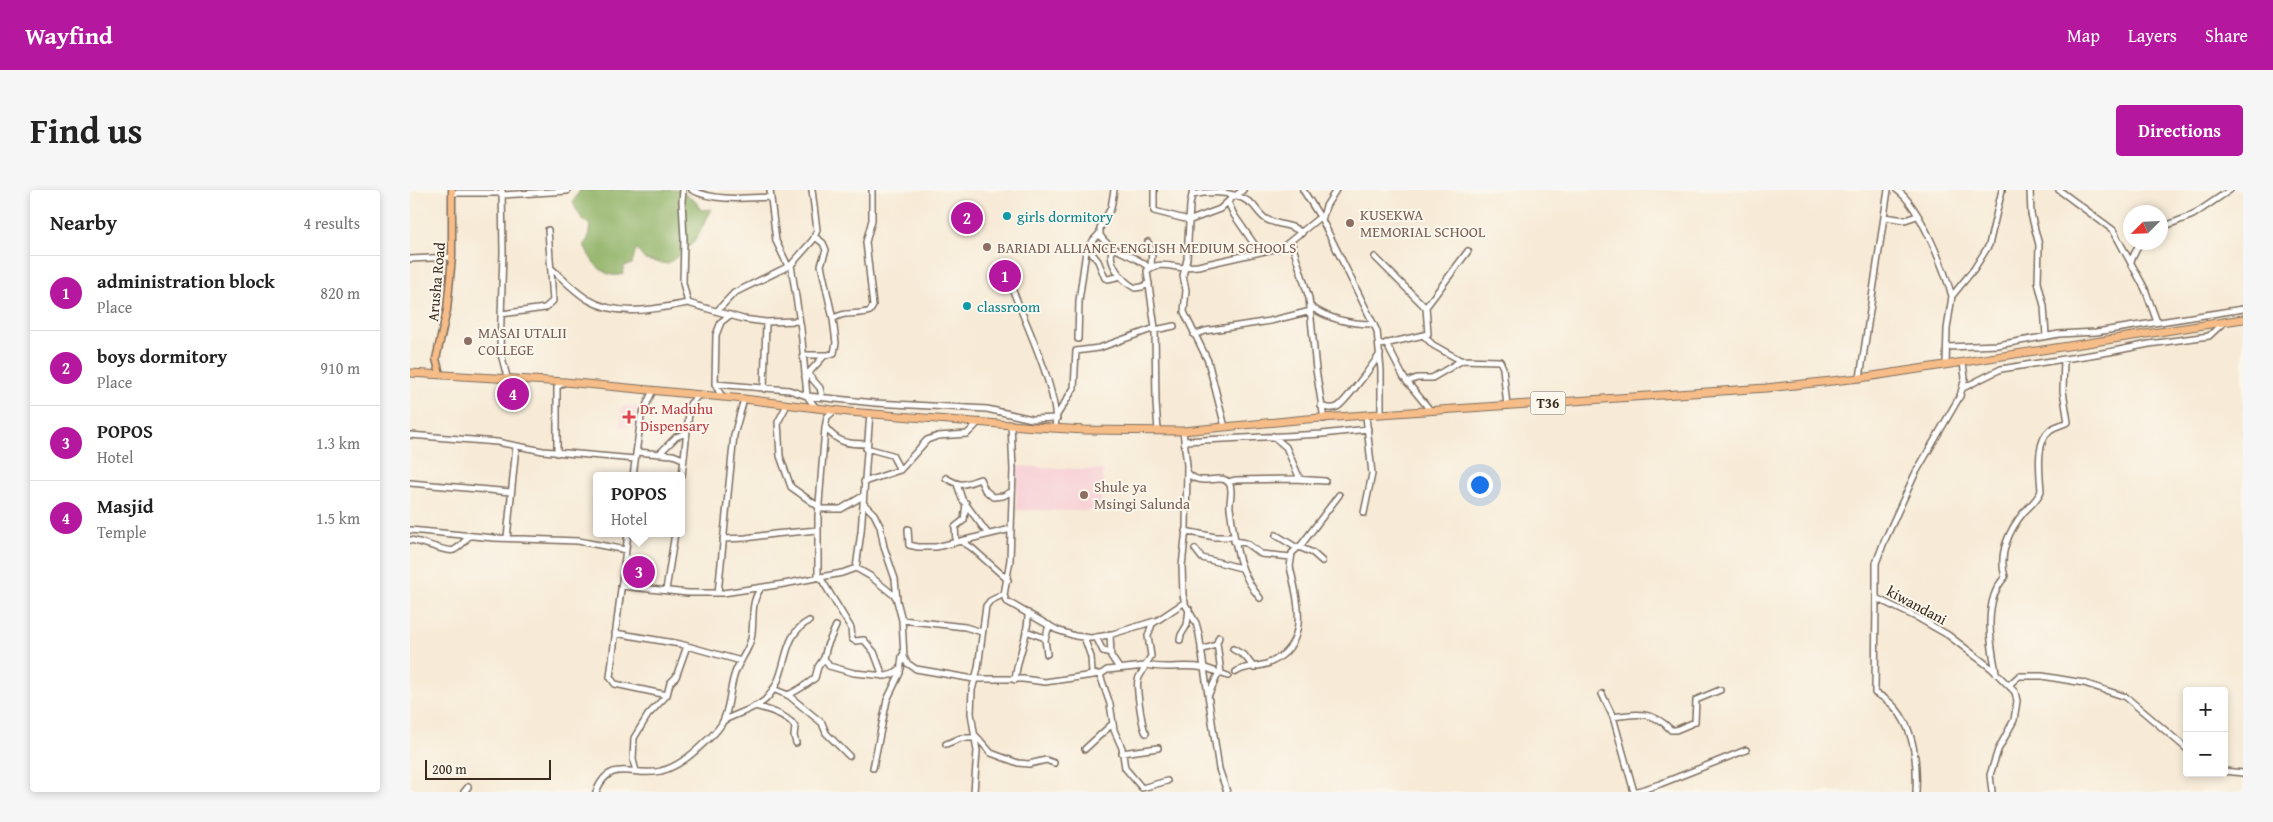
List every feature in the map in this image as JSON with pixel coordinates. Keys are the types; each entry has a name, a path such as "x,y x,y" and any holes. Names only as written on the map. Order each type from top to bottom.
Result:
{"highway":[{"name":"T36","path":"412,374 507,377 744,399 835,410 1055,428 1183,431 1430,410 1766,388 1860,378 1964,363 2243,319"}],"main road":[{"name":"Arusha Road","path":"440,374 436,359 446,320 452,257 452,191"}],"street":[{"path":"684,190 682,200 684,283 688,303"},
{"path":"692,190 721,198 771,197"},
{"path":"770,190 776,241 789,266 799,321 807,375 807,396 816,408"},
{"path":"717,311 734,293 789,266 815,237 816,220 812,190"},
{"path":"833,319 844,313 867,312 873,306 866,242 872,220 872,190"},
{"path":"1114,190 1111,208 1100,228 1103,241 1150,268"},
{"path":"1154,190 1154,211 1189,221 1220,209 1243,190"},
{"path":"1303,190 1321,218 1383,344 1407,382 1430,410"},
{"path":"1150,268 1160,265 1184,268 1198,266 1276,249 1291,242 1321,218 1336,190"},
{"path":"1860,378 1888,190"},
{"path":"1897,190 1907,198 1917,216 1944,271 1952,296 1946,365"},
{"path":"1952,296 1974,269 1989,245 2002,190"},
{"path":"2030,190 2031,214 2039,246 2038,282 2044,306 2046,336"},
{"path":"2059,190 2109,225 2131,262 2157,322"},
{"path":"2168,225 2193,215 2230,190"},
{"path":"452,191 566,191"},
{"path":"502,192 500,350 507,377"},
{"path":"1225,427 1208,361 1184,312 1184,268 1192,192 1227,192 1252,204 1266,219 1290,225 1302,233"},
{"path":"1228,202 1234,215 1259,252"},
{"path":"1884,217 1905,220 1917,216"},
{"path":"501,314 545,308 553,301 548,230"},
{"path":"1078,339 1081,286 1087,247 1100,233"},
{"path":"803,355 824,356 832,355 836,351 833,319 821,265 826,250 823,243 815,237"},
{"path":"1148,242 1152,250 1150,268 1147,273 1155,329 1158,431"},
{"path":"1291,242 1311,309 1324,419"},
{"path":"1087,247 1098,262 1105,278 1121,276"},
{"path":"1113,248 1112,258 1121,276 1135,288 1149,283"},
{"path":"1426,308 1468,250"},
{"path":"2131,262 2136,250"},
{"path":"410,259 452,257"},
{"path":"1375,257 1426,308 1429,331 1424,336 1383,344"},
{"path":"552,269 585,298 607,308 623,311 640,311 688,303 730,315 766,322 799,321"},
{"path":"1011,286 1052,394 1057,417"},
{"path":"1194,335 1205,331 1270,321 1311,309 1336,319 1374,324"},
{"path":"1947,346 1985,347 2046,336 2088,333 2243,309"},
{"path":"722,397 715,384 717,330 721,322 730,315"},
{"path":"764,389 766,322"},
{"path":"1963,388 1974,384 2001,368 2209,336 2224,322"},
{"path":"1055,428 1057,417 1074,388 1076,351 1099,348 1155,329 1174,326"},
{"path":"1424,336 1442,351 1461,361 1500,361 1503,368 1506,406"},
{"path":"1322,406 1331,408 1339,406 1358,381 1372,368 1383,344"},
{"path":"1380,354 1382,414"},
{"path":"807,375 824,356"},
{"path":"1996,672 1992,648 1991,607 1999,583 2005,577 2002,557 2013,525 2041,490 2039,461 2044,436 2051,430 2068,422 2063,392 2064,359"},
{"path":"1407,382 1418,378 1432,378 1461,361"},
{"name":"kiwandani","path":"1964,363 1966,378 1963,388 1915,474 1876,563 1876,598 1948,635 2010,685"},
{"path":"807,375 820,388 822,396"},
{"path":"558,453 557,387 565,382"},
{"path":"715,384 789,390 807,396 822,396 875,403 980,408 1032,419 1057,417"},
{"path":"633,472 641,417 653,390"},
{"path":"682,472 690,404 698,396"},
{"path":"718,593 734,435 744,399"},
{"path":"787,405 778,422 780,456 791,487 819,508 841,509 863,496"},
{"path":"835,410 826,418 818,530 819,577 851,628 852,639 854,641 864,640 869,645 883,676"},
{"path":"856,568 870,412"},
{"path":"1364,513 1372,474 1366,416"},
{"path":"864,482 900,470 927,440 938,436 967,434 979,422"},
{"path":"1011,424 1011,529 1008,580 1004,594 1008,603 1049,626 1075,636 1096,637 1155,621 1185,602"},
{"path":"826,428 838,441 867,446 892,455 900,470"},
{"path":"1184,441 1322,434 1368,429"},
{"path":"1183,431 1186,471 1185,531 1182,566 1185,602 1198,627 1219,769 1227,792"},
{"path":"659,454 679,435 686,433"},
{"path":"410,435 489,441 558,453 634,459"},
{"path":"1273,436 1286,448 1300,479"},
{"path":"507,538 516,446"},
{"path":"636,452 683,459"},
{"path":"1186,471 1193,479 1197,480 1219,479 1228,482 1236,480 1300,479 1325,481"},
{"path":"946,478 957,484 968,485 980,479 985,490 993,497 1003,496 1011,492"},
{"path":"1228,482 1232,491 1230,507 1234,539 1241,568 1260,598"},
{"path":"410,483 511,492"},
{"path":"957,484 960,495 988,534"},
{"path":"1236,672 1244,668 1254,668 1269,663 1281,656 1293,641 1298,632 1299,617 1290,567 1291,557 1339,496"},
{"path":"863,503 874,514 880,526 884,547 895,579 897,600 902,620 901,669 886,700 874,768"},
{"path":"966,503 964,520 955,527 959,541 972,548 1008,580"},
{"path":"908,529 907,542 912,546 936,547 1011,529"},
{"path":"410,530 469,536 578,541 626,550"},
{"path":"723,539 818,530"},
{"path":"1185,531 1234,539 1246,543 1261,554 1291,557"},
{"path":"1276,535 1298,548 1313,554 1322,561"},
{"path":"410,540 420,541 448,551 455,549 469,536"},
{"path":"628,537 610,670 612,680 622,686 667,695"},
{"path":"666,590 674,537"},
{"path":"1195,549 1202,558 1241,568"},
{"path":"621,586 718,593 761,588 856,568 870,576 897,600"},
{"path":"723,721 734,675 749,648 754,598 761,588"},
{"path":"974,792 976,772 975,736 971,705 974,679 987,603 1004,594"},
{"path":"1876,598 1875,693 1886,698 1908,726 1915,754 1916,792"},
{"path":"1180,640 1181,634 1187,625 1189,609"},
{"path":"1015,680 1028,614"},
{"path":"902,620 982,632"},
{"path":"596,792 602,779 608,773 636,771 656,773 678,764 704,743 723,721 764,701 784,668 790,637 799,626 809,621"},
{"path":"1146,733 1141,725 1137,688 1138,680 1151,656 1148,636 1155,621"},
{"path":"787,695 796,692 802,685 815,678 836,626"},
{"path":"1047,654 1045,638 1049,626"},
{"path":"1026,631 1045,638"},
{"path":"616,633 687,646 741,661"},
{"path":"1110,634 1111,653 1113,660 1119,668"},
{"path":"1084,637 1091,657 1092,674"},
{"path":"1096,637 1103,651 1111,653"},
{"path":"1209,694 1220,673 1217,643 1219,637"},
{"path":"1201,650 1217,643"},
{"path":"636,771 632,754 634,738 648,714 667,695 669,686 676,677 687,646"},
{"path":"1234,649 1245,656 1254,668"},
{"path":"902,653 909,665 922,671 974,679 1052,682 1100,674 1119,668 1146,665 1203,667 1228,676"},
{"path":"824,658 829,666 846,672 883,676 893,674 909,665"},
{"path":"1100,674 1110,704 1112,722 1125,768 1142,788 1167,781"},
{"path":"1992,792 1990,775 2014,720 2017,701 2016,692 2010,685 2019,676 2042,676 2084,682 2126,697 2183,746"},
{"path":"773,689 787,695 822,723 826,733 848,756"},
{"path":"1613,717 1642,714 1662,720 1671,730 1676,730 1695,722 1696,700 1720,690"},
{"path":"1602,694 1613,717 1635,792 1746,750"},
{"path":"754,706 768,710 792,722 796,727 794,736 796,742"},
{"path":"1085,749 1112,722"},
{"path":"946,744 961,738 975,736"},
{"path":"975,736 991,753 1018,763 1029,764 1046,760 1054,762"},
{"path":"1122,753 1158,748"},
{"path":"2228,771 2243,773"}],"shaded area":[{"name":"Dr. Maduhu Dispensary","path":"622,406 638,406 636,428 620,427"},
{"path":"1017,466 1103,470 1101,511 1016,510"}],"green space":[{"path":"580,190 680,190 696,202 701,210 712,209 694,242 668,264 645,260 636,248 632,264 624,266 623,274 610,275 599,268 586,250 584,244 588,239 590,225 580,215 573,202"}],"place":[{"name":"girls dormitory","path":"1007,216"},
{"name":"boys dormitory","path":"967,218"},
{"name":"KUSEKWA MEMORIAL SCHOOL","path":"1350,223"},
{"name":"BARIADI ALLIANCE ENGLISH MEDIUM SCHOOLS","path":"987,247"},
{"name":"administration block","path":"1005,276"},
{"name":"classroom","path":"967,306"},
{"name":"MASAI UTALII COLLEGE","path":"468,341"},
{"name":"Masjid","path":"513,394"},
{"name":"Dr. Maduhu Dispensary","path":"629,417"},
{"name":"Shule ya Msingi Salunda","path":"1084,495"},
{"name":"POPOS","path":"639,572"}]}
